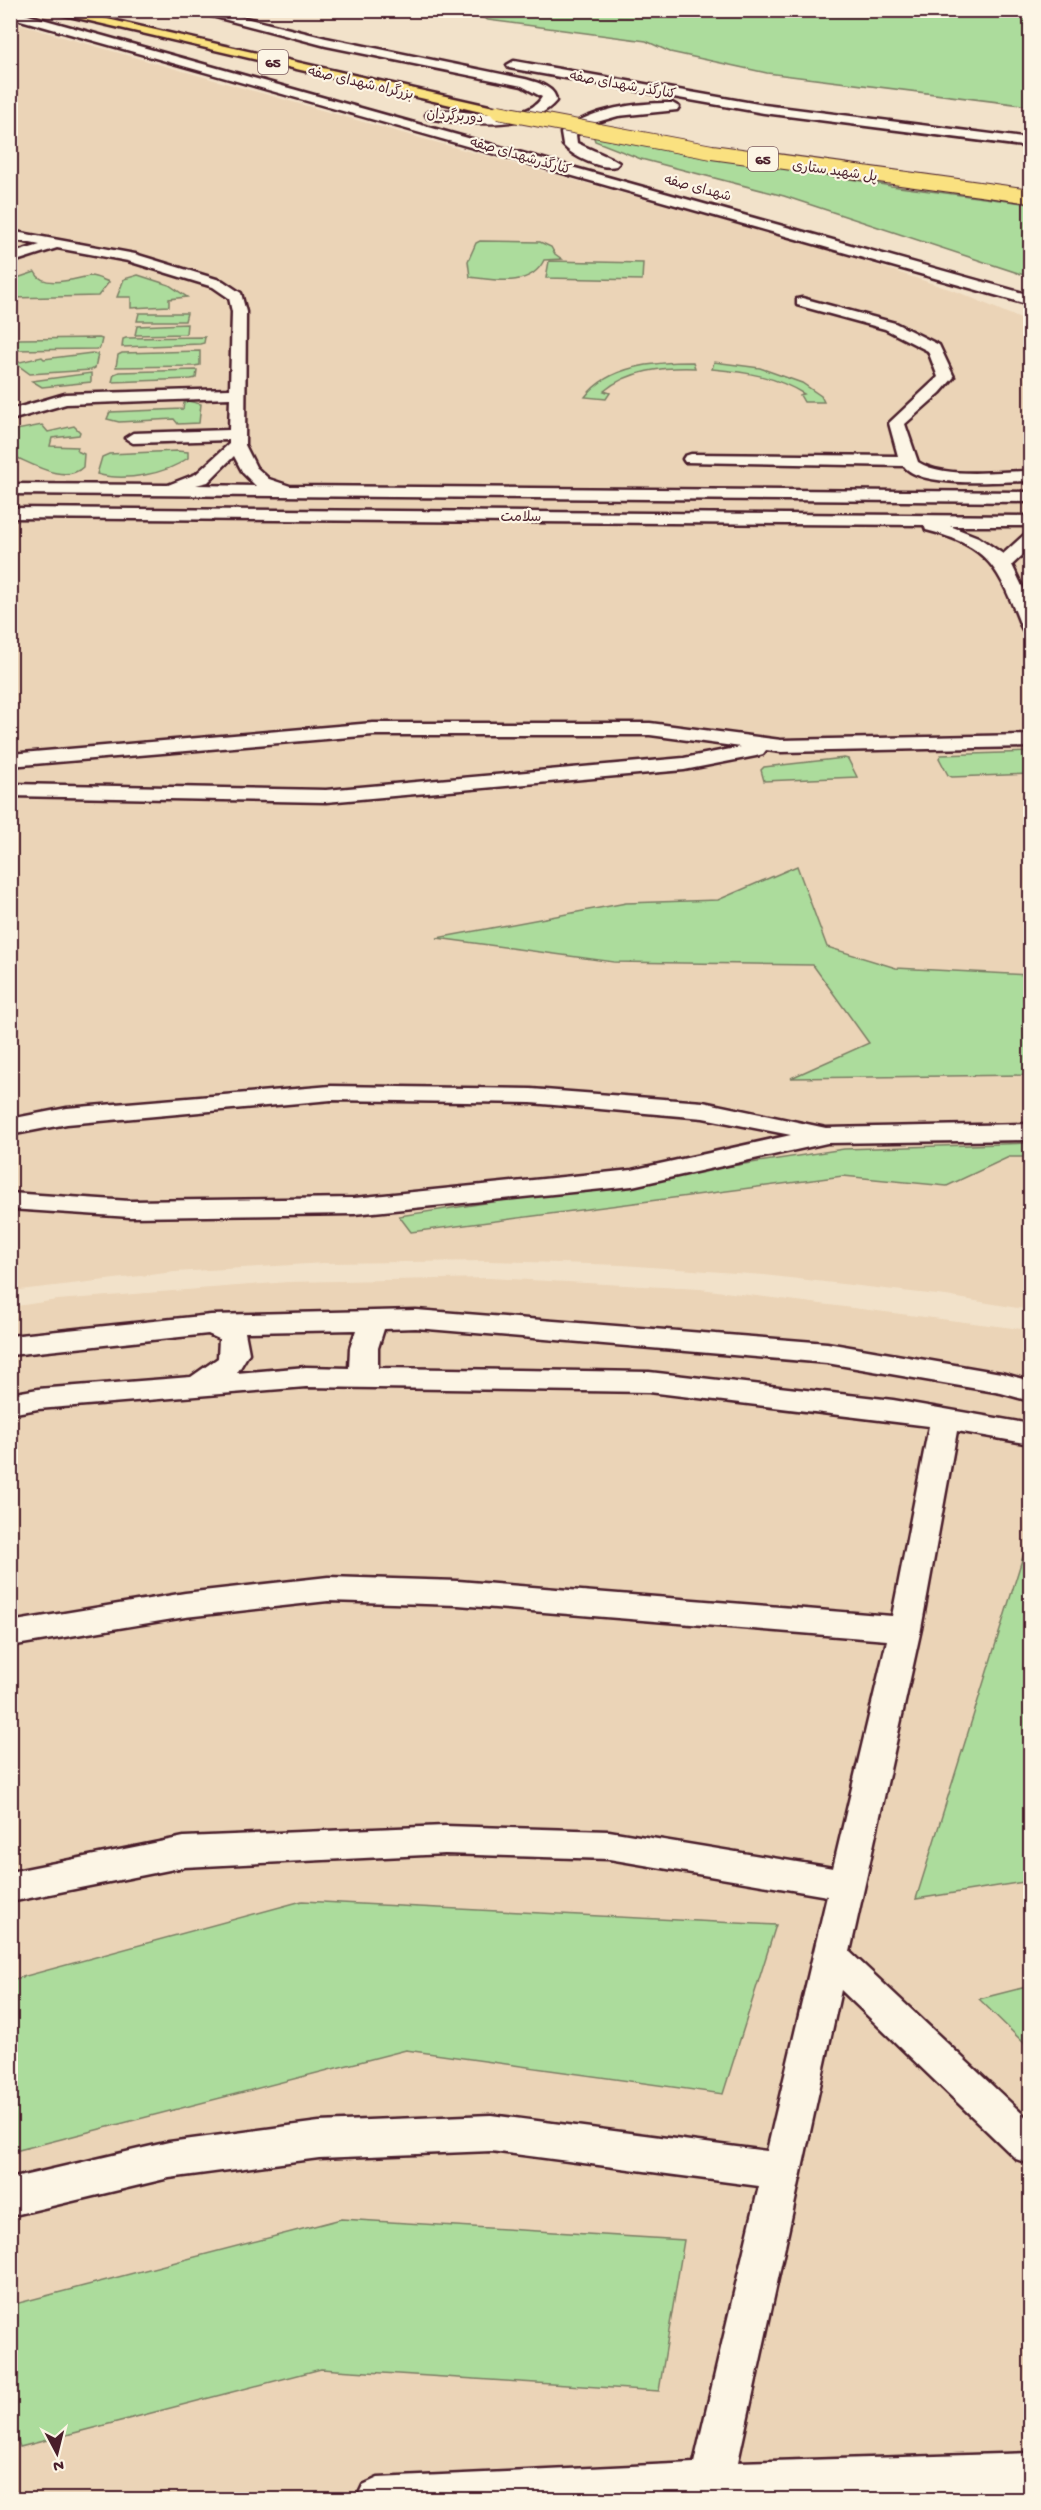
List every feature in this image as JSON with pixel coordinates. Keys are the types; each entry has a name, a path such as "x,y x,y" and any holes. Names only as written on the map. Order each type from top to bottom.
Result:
{"highway":[{"name":"بزرگراه شهدای صفه","path":"49,10 498,112"},
{"name":"بزرگراه شهدای صفه","path":"156,20 523,103"},
{"name":"پل شهید ستاری","path":"523,103 734,141 1030,183"},
{"name":"پل شهید ستاری","path":"498,112 712,152 1030,196"}],"main road":[{"path":"195,10 217,16"},
{"name":"کنارگذرشهدای صفه","path":"10,13 1030,300"},
{"name":"کنارگذر شهدای صفه","path":"217,16 352,34 764,109 1030,143"},
{"name":"دوربرگردان","path":"217,16 537,87 549,96 549,101 536,111 507,117 452,118 424,113"},
{"path":"73,29 390,105"},
{"path":"352,34 387,39"},
{"path":"504,57 730,88"},
{"path":"627,168 593,158 570,145 568,133 581,123 605,113 626,109 690,106 764,109"},
{"path":"916,114 1030,130"},
{"path":"955,262 1030,293"}],"lane":[{"path":"10,235 59,242 140,260 218,284 236,296 239,312 237,440 249,469 262,483 294,492"},
{"path":"10,259 59,242"},
{"path":"802,302 890,326 934,348 946,377 939,387 905,413 897,423 908,461 917,471 927,474 1030,476"},
{"path":"11,415 65,399 239,393"},
{"path":"133,438 237,440"},
{"path":"165,491 202,478 237,440"},
{"path":"691,459 908,461"},
{"name":"سلامت","path":"10,489 1030,497"},
{"path":"897,496 889,499 882,507 894,519 944,528 972,542 1003,564 1030,626"},
{"name":"سلامت","path":"10,513 1030,520"},
{"path":"1003,564 1030,539"},
{"path":"10,760 373,729 651,729 781,746 1030,741"},
{"path":"10,790 326,796 684,764 781,746"},
{"path":"10,1127 67,1116 331,1093 531,1096 703,1110 827,1135"},
{"path":"10,1201 130,1209 354,1206 632,1178 827,1135 1030,1132"},
{"path":"365,1378 361,1359 363,1343 375,1319"},
{"path":"10,1346 211,1324 416,1319 826,1353 1001,1383 1030,1391"},
{"path":"198,1385 234,1361 237,1348 232,1334 211,1324"},
{"path":"10,1404 38,1399 306,1377 649,1382 892,1410 1030,1434"},
{"path":"711,2484 905,1629 945,1419"},
{"path":"10,1634 185,1605 328,1589 458,1593 905,1629"},
{"path":"10,1887 184,1852 445,1840 609,1845 847,1885"},
{"path":"831,1957 1030,2146"},
{"path":"10,2198 169,2160 319,2140 491,2133 783,2171"},
{"path":"378,2499 711,2484 1030,2475"}],"shaded area":[{"path":"10,22 402,133 830,250 958,292 1030,323 1030,1310 946,1296 764,1275 622,1265 490,1261 324,1263 175,1272 11,1291"},
{"path":"490,1278 700,1289 1030,1330 1030,2499 11,2499 10,1307 57,1300 288,1282"}],"green space":[{"path":"466,11 1030,11 1030,106 767,73 670,52 646,41 488,20"},
{"path":"593,135 891,186 1030,204 1030,277 784,196 641,159 595,141"},
{"path":"480,241 540,242 551,247 562,259 544,260 530,275 512,280 470,277 468,261 476,243"},
{"path":"549,261 643,263 642,280 546,278"},
{"path":"35,272 39,277 52,282 90,276 109,282 98,296 11,298 11,280"},
{"path":"138,275 169,285 187,297 169,299 169,306 131,308 131,297 117,297 124,279"},
{"path":"139,313 187,313 185,321 137,321"},
{"path":"187,324 186,334 135,335 137,326"},
{"path":"205,337 204,343 200,344 122,347 123,339 126,338"},
{"path":"19,339 102,339 100,348 96,349 12,350 15,341"},
{"path":"200,351 200,365 116,367 118,355 122,353"},
{"path":"98,354 95,368 91,370 30,374 15,363 42,357 44,359"},
{"path":"693,362 695,368 659,369 624,378 604,391 610,393 606,399 585,397 595,386 620,372 649,365"},
{"path":"714,362 760,368 802,383 821,396 824,402 804,402 800,395 804,394 771,379 748,373 712,369"},
{"path":"197,370 196,378 191,379 112,382 114,374 119,372"},
{"path":"91,373 91,382 42,387 32,381"},
{"path":"188,401 201,404 199,423 178,424 174,419 119,422 107,419 110,412 183,409 184,403"},
{"path":"42,425 48,432 74,426 80,432 79,435 52,438 50,446 78,447 77,451 84,454 83,467 76,472 58,473 11,455 11,431"},
{"path":"188,452 188,458 157,472 132,477 97,474 102,457 109,454"},
{"path":"1030,752 1030,774 952,777 948,775 939,758 941,755"},
{"path":"848,759 857,777 764,781 761,770 764,767"},
{"path":"797,866 827,947 896,968 1030,975 1030,1075 791,1078 869,1043 813,965 614,962 437,938 626,903 718,900"},
{"path":"1030,1143 1030,1157 1009,1157 947,1186 843,1176 411,1232 399,1216 844,1149"},
{"path":"1030,1534 1030,1881 916,1899"},
{"path":"302,1901 776,1925 723,2094 406,2050 11,2152 11,1980"},
{"path":"1030,1986 1030,2049 979,1999"},
{"path":"341,2219 684,2240 659,2391 321,2369 20,2447 11,2420 11,2305"}]}
